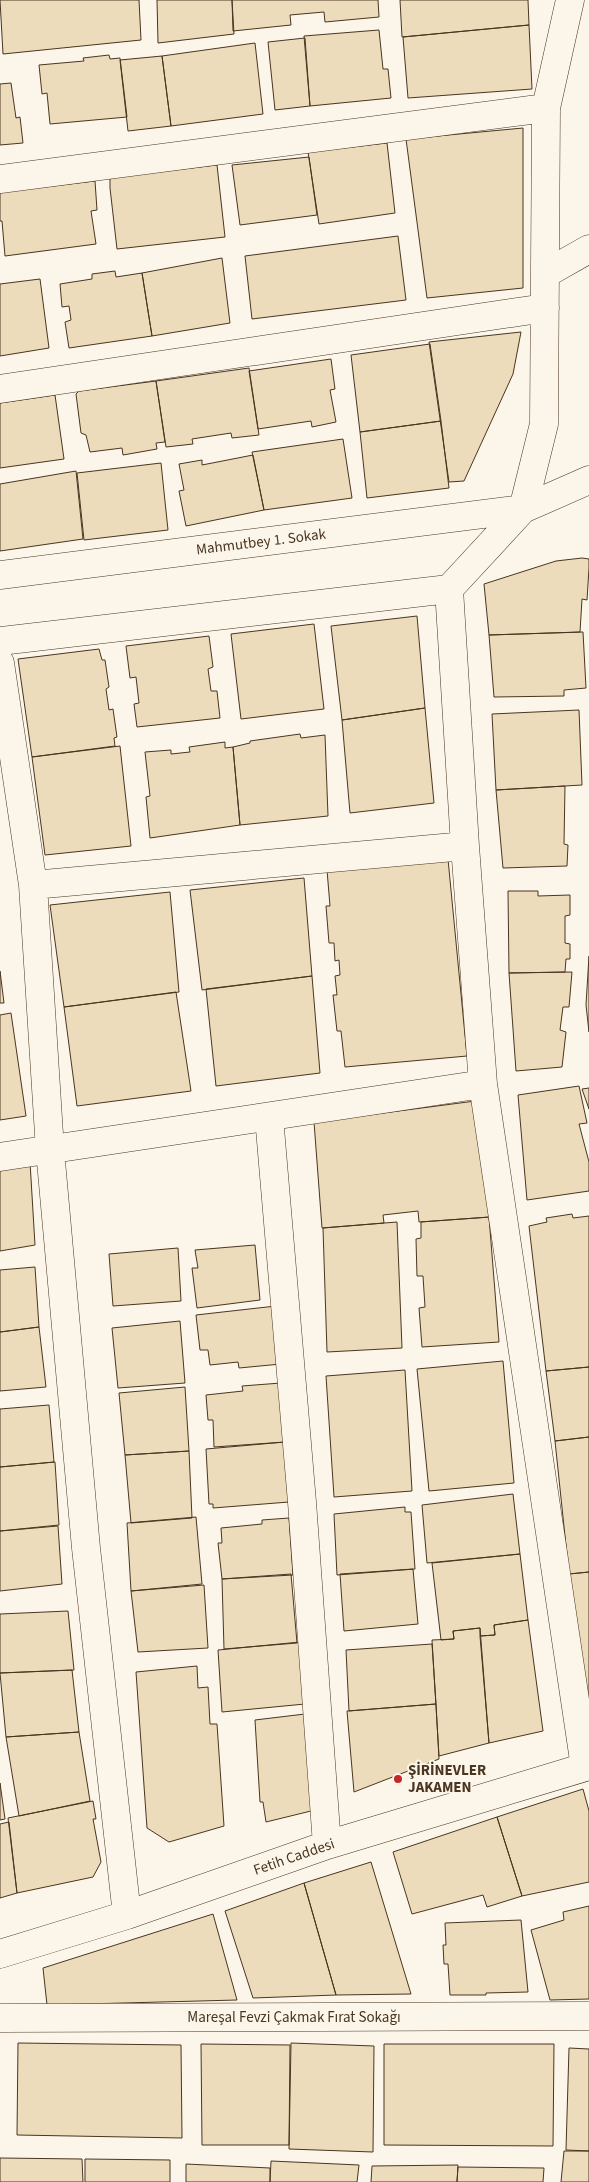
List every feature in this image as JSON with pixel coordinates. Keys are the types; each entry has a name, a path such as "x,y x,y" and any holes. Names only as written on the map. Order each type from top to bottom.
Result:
{"street":[{"path":"523,509 544,424 546,108 570,0"},
{"path":"0,179 546,108"},
{"path":"545,274 589,249"},
{"path":"0,389 545,308"},
{"path":"0,641 449,590 523,509 589,480"},
{"name":"Mahmutbey 1. Sokak","path":"0,575 523,509"},
{"path":"449,590 465,846 483,1084 587,1767"},
{"path":"0,663 32,885 50,1150 86,1548 127,1915"},
{"path":"32,885 465,846"},
{"path":"0,1157 483,1084"},
{"path":"269,1117 301,1492 327,1845"},
{"name":"Fetih Caddesi","path":"0,1954 127,1915 327,1845 587,1767"},
{"name":"Mareşal Fevzi Çakmak Fırat Sokağı","path":"0,2018 589,2016"}],"building":[{"path":"0,0 139,0 141,40 3,54"},
{"path":"157,0 232,0 234,34 158,43"},
{"path":"232,0 378,0 379,17 325,22 324,12 290,15 291,25 233,31"},
{"path":"400,0 528,0 529,25 402,37"},
{"path":"529,25 532,89 408,98 403,37"},
{"path":"379,30 383,69 388,69 391,98 310,106 304,36"},
{"path":"305,38 310,106 275,110 268,42"},
{"path":"255,43 263,114 171,126 162,56"},
{"path":"109,55 110,59 120,58 127,117 50,124 47,93 42,94 39,65 84,61 83,58"},
{"path":"162,56 171,126 128,131 120,60"},
{"path":"11,83 16,118 20,117 23,143 0,145 0,84"},
{"path":"523,128 523,288 427,298 406,139"},
{"path":"387,143 395,213 319,224 308,152"},
{"path":"309,157 317,215 240,225 232,165"},
{"path":"217,165 225,237 117,249 110,179 113,177"},
{"path":"95,181 97,210 91,211 96,244 5,256 2,221 0,221 0,192"},
{"path":"398,236 406,300 252,319 245,256"},
{"path":"222,258 230,323 152,336 142,273"},
{"path":"115,271 116,277 142,273 152,336 69,348 65,322 71,320 69,306 62,307 60,284 92,279 92,274"},
{"path":"40,279 49,348 0,356 0,284"},
{"path":"521,332 513,374 464,481 449,482 429,342"},
{"path":"430,344 441,421 360,432 351,355"},
{"path":"331,359 335,389 330,390 336,422 312,427 311,421 258,429 249,371"},
{"path":"249,368 259,435 232,438 231,433 192,439 193,444 166,447 156,381"},
{"path":"156,381 165,442 156,443 157,449 123,455 122,448 90,452 86,435 81,433 76,394 79,391"},
{"path":"55,395 64,459 0,468 0,403"},
{"path":"441,421 449,488 367,498 360,432"},
{"path":"343,439 352,498 264,510 252,452"},
{"path":"253,455 264,510 186,526 179,491 184,490 179,464 202,460 202,465"},
{"path":"161,463 168,530 84,540 77,473"},
{"path":"76,471 83,539 0,551 0,484"},
{"path":"589,559 589,568 587,600 582,599 580,632 489,635 484,584 556,561"},
{"path":"417,616 425,708 342,720 331,626"},
{"path":"314,624 324,709 241,719 231,634"},
{"path":"583,632 586,688 564,690 564,696 494,697 489,635"},
{"path":"209,636 213,667 208,669 211,691 217,691 220,718 137,727 134,704 139,703 136,677 130,678 126,646"},
{"path":"99,649 102,660 105,660 109,687 106,689 109,710 113,709 117,737 114,738 115,746 32,757 18,659"},
{"path":"425,708 434,803 350,813 342,720"},
{"path":"579,710 582,785 496,790 492,714"},
{"path":"300,734 301,738 325,735 328,816 240,825 233,747 250,743 250,741"},
{"path":"225,742 225,748 233,747 240,825 150,838 146,797 150,796 145,752 171,750 171,754 190,752 189,747"},
{"path":"120,746 131,846 45,855 32,757"},
{"path":"565,786 564,844 568,845 567,866 503,868 496,790"},
{"path":"448,859 467,1056 345,1067 341,1031 337,1031 333,995 337,995 335,976 340,975 339,960 335,961 334,943 329,943 326,906 330,906 327,870"},
{"path":"304,878 312,976 202,990 190,890"},
{"path":"508,891 538,891 538,896 570,895 570,915 565,916 565,943 570,944 570,959 566,959 565,972 509,973"},
{"path":"170,892 179,992 64,1007 50,905"},
{"path":"589,956 589,1032 586,1005"},
{"path":"0,971 4,1003 0,1003"},
{"path":"572,972 569,1007 563,1007 560,1030 566,1032 562,1067 516,1071 509,973"},
{"path":"312,976 320,1073 216,1086 206,989"},
{"path":"176,992 191,1091 77,1106 64,1007"},
{"path":"11,1013 26,1116 0,1120 0,1015"},
{"path":"579,1086 587,1123 579,1124 589,1162 589,1191 527,1200 518,1095"},
{"path":"589,1088 589,1109 582,1089"},
{"path":"483,1100 491,1217 419,1222 418,1211 383,1215 384,1223 322,1228 314,1122"},
{"path":"30,1162 35,1245 0,1251 0,1166"},
{"path":"572,1214 573,1218 589,1216 589,1367 546,1371 529,1226 547,1222 546,1218"},
{"path":"489,1217 499,1342 422,1347 419,1308 425,1307 423,1276 417,1276 416,1239 421,1238 421,1222"},
{"path":"397,1222 402,1348 327,1352 323,1228"},
{"path":"255,1245 260,1300 197,1308 192,1268 198,1268 195,1250"},
{"path":"178,1248 181,1301 113,1306 109,1254"},
{"path":"35,1267 39,1327 0,1332 0,1270"},
{"path":"276,1306 281,1364 239,1368 238,1362 210,1365 208,1350 200,1350 196,1315"},
{"path":"180,1321 185,1383 118,1388 112,1328"},
{"path":"39,1327 46,1387 0,1391 0,1332"},
{"path":"503,1361 514,1483 429,1491 417,1369"},
{"path":"589,1367 589,1437 555,1441 546,1371"},
{"path":"405,1370 412,1491 334,1497 326,1376"},
{"path":"281,1383 285,1442 214,1447 213,1420 208,1420 206,1395 243,1391 242,1386"},
{"path":"185,1387 189,1451 125,1455 119,1393"},
{"path":"49,1405 54,1462 0,1467 0,1409"},
{"path":"589,1437 589,1572 569,1574 555,1441"},
{"path":"285,1442 289,1502 213,1508 213,1504 209,1504 206,1449"},
{"path":"189,1451 192,1518 131,1523 125,1455"},
{"path":"55,1462 59,1525 0,1531 0,1467"},
{"path":"513,1494 520,1554 427,1563 422,1505"},
{"path":"405,1507 405,1512 411,1512 415,1569 337,1575 334,1514"},
{"path":"196,1517 202,1584 131,1591 127,1523"},
{"path":"289,1518 293,1575 222,1579 218,1543 222,1543 221,1528 262,1524 262,1520"},
{"path":"58,1526 62,1584 0,1591 0,1531"},
{"path":"520,1554 528,1620 494,1625 495,1635 480,1636 480,1628 453,1631 454,1639 441,1640 432,1563"},
{"path":"413,1569 418,1624 344,1631 340,1574"},
{"path":"589,1572 589,1710 569,1574"},
{"path":"291,1574 297,1643 224,1649 222,1579"},
{"path":"204,1585 208,1648 138,1652 131,1591"},
{"path":"68,1611 74,1670 0,1673 0,1614"},
{"path":"528,1620 543,1731 489,1743 480,1636 495,1635 494,1625"},
{"path":"480,1628 489,1743 439,1756 432,1640 454,1639 453,1631"},
{"path":"300,1642 305,1704 222,1712 218,1650"},
{"path":"432,1644 436,1704 349,1711 346,1650"},
{"path":"197,1666 198,1688 208,1687 210,1724 217,1724 224,1826 169,1842 147,1828 136,1672"},
{"path":"72,1670 79,1732 6,1737 0,1673"},
{"path":"436,1704 439,1759 354,1792 347,1711"},
{"path":"305,1714 315,1810 266,1822 263,1802 260,1802 255,1720"},
{"path":"79,1732 90,1801 19,1816 6,1737"},
{"path":"0,1783 5,1819 0,1820"},
{"path":"583,1789 589,1811 589,1882 522,1896 497,1817"},
{"path":"93,1801 96,1819 93,1819 101,1862 93,1877 17,1893 8,1818"},
{"path":"497,1817 522,1896 487,1907 483,1895 412,1914 393,1852"},
{"path":"9,1822 17,1893 0,1898 0,1824"},
{"path":"371,1862 411,1994 336,1995 304,1883"},
{"path":"304,1883 336,1995 253,1998 225,1911"},
{"path":"589,1906 589,1999 550,2000 531,1930 564,1920 563,1912"},
{"path":"213,1914 237,2000 47,2005 43,1968"},
{"path":"521,1920 528,1992 450,1995 448,1964 444,1964 443,1945 446,1945 445,1923"},
{"path":"18,2043 181,2045 182,2138 17,2135"},
{"path":"291,2043 374,2046 373,2152 289,2149"},
{"path":"201,2044 290,2045 289,2145 202,2145"},
{"path":"384,2044 554,2044 553,2146 384,2145"},
{"path":"569,2048 589,2049 589,2151 566,2150"},
{"path":"564,2151 589,2151 589,2182 561,2182"},
{"path":"0,2158 82,2159 83,2182 0,2182"},
{"path":"85,2159 170,2160 170,2182 85,2182"},
{"path":"271,2161 359,2165 357,2182 270,2182"},
{"path":"186,2164 270,2168 270,2182 186,2182"},
{"path":"458,2165 457,2182 371,2182 372,2166"},
{"path":"458,2167 544,2168 543,2182 457,2182"}],"place":[{"name":"ŞİRİNEVLER JAKAMEN","path":"398,1779"}]}
